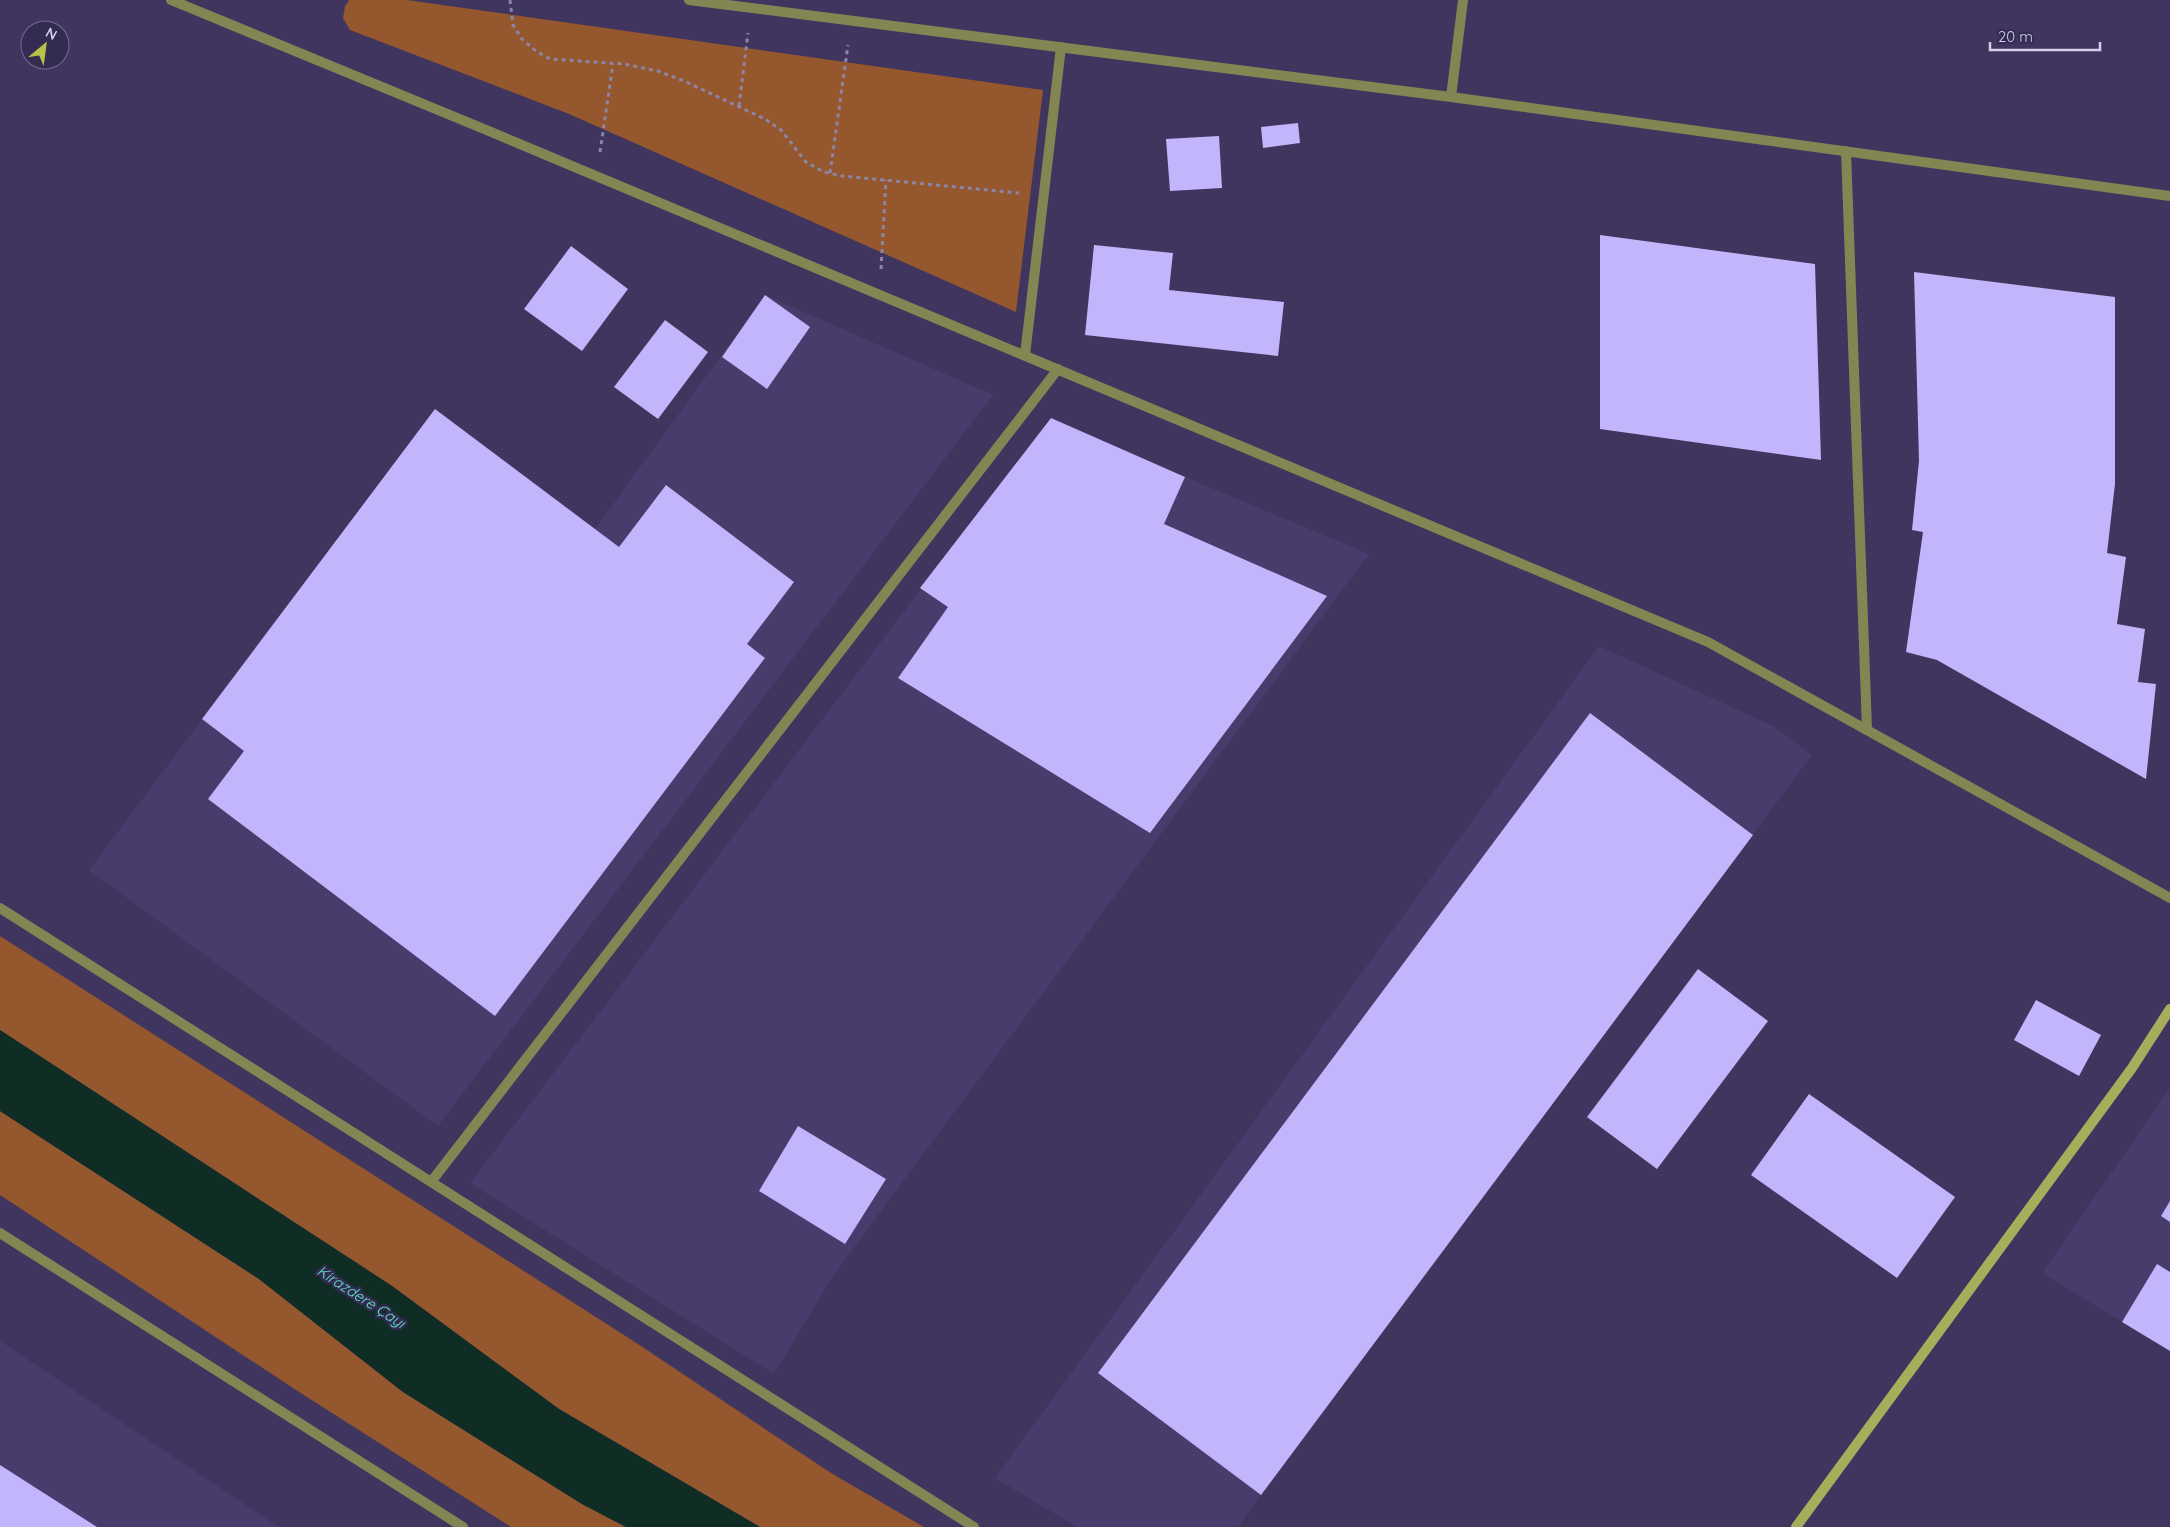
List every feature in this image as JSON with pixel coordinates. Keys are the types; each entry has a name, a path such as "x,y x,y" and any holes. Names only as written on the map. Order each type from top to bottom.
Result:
{"street":[{"path":"171,0 1025,354 1708,642 2170,898"},
{"path":"689,0 1450,96 2170,196"},
{"path":"1450,96 1463,0"},
{"path":"1025,354 1061,47"},
{"path":"1846,151 1866,729"},
{"path":"431,1182 1058,369"},
{"path":"0,908 660,1330 974,1527"},
{"path":"1796,1527 2132,1068 2170,1009"},
{"path":"0,1233 463,1527"}],"path":[{"path":"510,0 513,25 522,39 536,51 550,59 613,64 658,71 684,81 765,119 781,130 806,162 830,173 842,176 1043,195"},
{"path":"738,106 751,8"},
{"path":"830,173 851,21"},
{"path":"597,176 613,64"},
{"path":"879,294 886,180"}],"shaded area":[{"path":"349,0 407,0 1043,90 1016,312 569,114 350,30 343,18 345,6"},
{"path":"765,295 993,395 438,1126 89,870 435,409 595,529"},
{"path":"1051,418 1185,477 1369,554 832,1277 774,1374 470,1183"},
{"path":"1599,646 1773,726 1812,755 1238,1527 1077,1527 995,1478"},
{"path":"0,936 638,1344 831,1473 924,1527 760,1527 559,1409 392,1286 0,1030"},
{"path":"2170,1088 2170,1351 2042,1273"},
{"path":"0,1111 259,1279 403,1392 582,1504 626,1527 511,1527 296,1390 0,1195"},
{"path":"0,1341 279,1527 0,1527"}],"water":[{"name":"Kirazdere Çayı","path":"0,1030 392,1286 559,1409 760,1527 626,1527 582,1504 403,1392 259,1279 0,1111"}],"building":[{"path":"1298,123 1300,143 1263,148 1261,127"},
{"path":"1219,136 1222,188 1170,191 1166,139"},
{"path":"1600,235 1815,264 1821,460 1600,429"},
{"path":"1094,245 1173,253 1169,290 1284,302 1278,356 1085,335"},
{"path":"571,246 628,289 582,351 524,309"},
{"path":"1914,272 2115,297 2115,484 2107,553 2126,557 2117,624 2145,629 2138,682 2156,684 2146,779 1937,660 1906,652 1923,532 1912,530 1919,461"},
{"path":"765,295 810,327 767,389 722,357"},
{"path":"665,320 708,352 658,419 614,387"},
{"path":"435,409 619,547 666,485 794,582 747,644 765,658 495,1016 208,799 244,751 202,719"},
{"path":"1051,418 1185,477 1164,524 1327,596 1150,833 898,678 948,607 920,588"},
{"path":"1590,713 1753,835 1261,1495 1098,1373"},
{"path":"1698,969 1768,1021 1657,1169 1587,1117"},
{"path":"2036,1000 2101,1035 2079,1076 2014,1040"},
{"path":"1809,1094 1955,1197 1897,1278 1751,1175"},
{"path":"798,1126 886,1179 845,1244 759,1191"},
{"path":"2170,1201 2170,1222 2161,1216"},
{"path":"2157,1264 2170,1272 2170,1351 2122,1322"},
{"path":"0,1465 97,1527 0,1527"}]}
